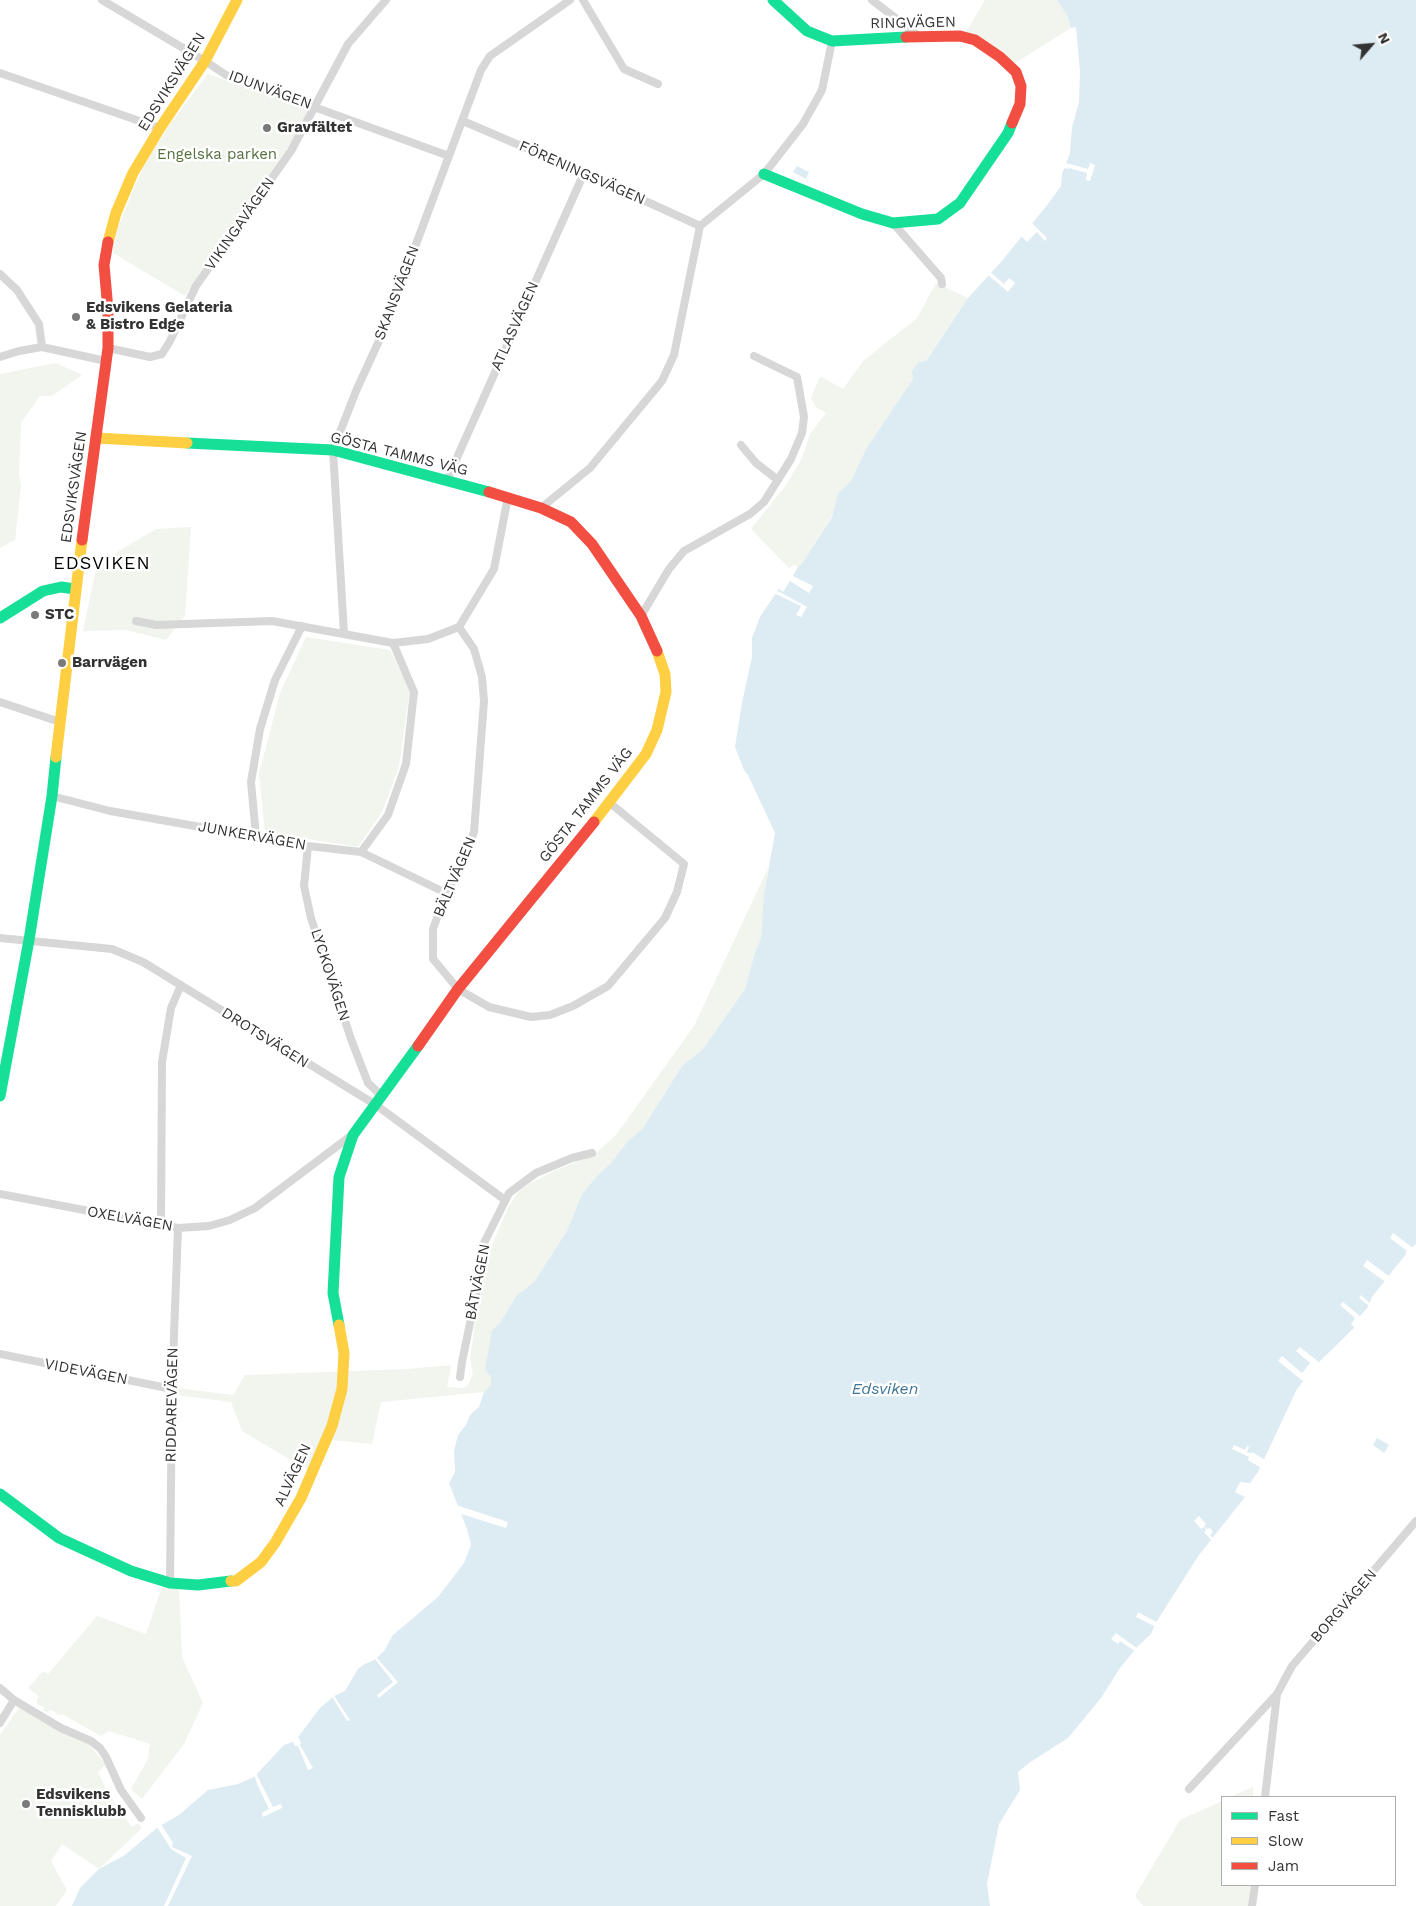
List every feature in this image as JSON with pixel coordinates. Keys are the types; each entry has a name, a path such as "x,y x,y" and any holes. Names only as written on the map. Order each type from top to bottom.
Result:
{"street":[{"name":"IDUNVÄGEN","path":"102,0 206,61 226,75 449,156"},
{"path":"117,8 122,0"},
{"name":"EDSVIKSVÄGEN","path":"0,1096 29,940 52,796 75,588 108,348 108,310 104,265 108,239 116,213 133,174 160,128 206,61 238,0"},
{"name":"VIKINGAVÄGEN","path":"108,348 150,357 162,354 170,342 196,286 291,151 348,44 386,0"},
{"name":"SKANSVÄGEN","path":"344,633 333,450 356,390 384,330 481,70 490,56 570,0"},
{"path":"583,0 624,68 658,84"},
{"name":"RINGVÄGEN","path":"764,174 862,214 893,223 938,218 960,204 1008,133 1020,104 1021,86 1016,72 1000,57 976,40 960,36 918,36 832,41 806,31 773,0"},
{"path":"872,0 918,36"},
{"path":"541,508 590,468 662,381 674,355 700,226 764,174 803,124 822,90 832,41"},
{"path":"0,73 160,128"},
{"name":"FÖRENINGSVÄGEN","path":"463,121 700,226"},
{"name":"ATLASVÄGEN","path":"446,480 584,173"},
{"path":"893,223 940,278 942,284"},
{"path":"0,274 17,290 39,324 42,347"},
{"path":"0,357 42,347 106,361"},
{"path":"641,616 669,569 684,551 750,514 764,502 791,459 802,432 804,417 797,377 754,356"},
{"name":"GÖSTA TAMMS VÄG","path":"96,438 333,450 508,497 541,508 571,522 592,544 641,616 660,656 665,674 666,692 657,730 646,754 610,802 458,989 375,1105"},
{"path":"741,445 756,463 778,480"},
{"path":"136,621 156,625 272,621 393,643 428,639 459,627 494,569 508,497"},
{"path":"0,618 43,591 75,588"},
{"path":"256,836 251,782 260,729 275,680 302,626"},
{"name":"BÄLTVÄGEN","path":"459,627 474,649 482,677 484,701 474,832 464,860 446,893 433,928 433,959 458,989 488,1006 531,1016 550,1015 573,1006 608,986 665,918 677,892 684,864 610,802"},
{"path":"361,852 388,815 406,764 414,692 393,643"},
{"path":"0,702 60,722"},
{"name":"JUNKERVÄGEN","path":"52,796 110,811 308,846 361,852 446,893"},
{"name":"LYCKOVÄGEN","path":"308,846 304,886 311,918 375,1105"},
{"name":"DROTSVÄGEN","path":"0,938 112,949 143,962 375,1105 505,1200"},
{"path":"161,1225 162,1062 171,1008 180,985"},
{"name":"ALVÄGEN","path":"0,1494 59,1538 130,1571 170,1582 198,1585 236,1581 261,1562 275,1543 301,1498 332,1426 342,1389 344,1353 333,1293 339,1177 353,1135 375,1105"},
{"name":"OXELVÄGEN","path":"0,1194 178,1228 209,1226 230,1220 254,1208 353,1135"},
{"name":"BÅTVÄGEN","path":"460,1377 476,1294 482,1247 509,1193 536,1173 572,1158 592,1153"},
{"name":"RIDDAREVÄGEN","path":"170,1582 172,1389 178,1228"},
{"name":"VIDEVÄGEN","path":"0,1354 172,1389"},
{"name":"BORGVÄGEN","path":"1189,1789 1277,1694 1292,1666 1416,1521"},
{"path":"0,1688 14,1700 61,1728 91,1741 100,1748 121,1790 141,1818"},
{"name":"BORGVÄGEN","path":"1265,1796 1277,1694"},
{"path":"0,1723 14,1700"},
{"path":"1252,1906 1255,1886"}],"green space":[{"path":"985,0 1057,0 1067,15 1071,28 1012,65 966,32"},
{"name":"Engelska parken","path":"208,74 307,108 309,112 281,160 185,296 113,253 117,231 144,165 170,124"},
{"path":"936,283 968,298 866,449 851,481 838,493 832,516 801,565 791,570 751,529 786,485 802,458 810,434 826,413 816,407 811,398 819,378 822,377 843,389 863,361 917,318"},
{"path":"56,363 82,375 52,396 40,396 21,423 19,475 21,486 15,540 0,548 0,374"},
{"path":"191,527 185,616 166,640 126,630 83,631 97,564 156,529"},
{"path":"306,637 390,650 410,690 399,767 382,812 358,847 265,832 259,774 280,693"},
{"path":"768,868 761,938 755,952 745,989 703,1049 682,1066 643,1128 627,1142 611,1163 582,1194 567,1231 534,1282 516,1296 500,1323 492,1330 491,1385 484,1392 381,1402 372,1444 322,1439 308,1470 242,1431 231,1402 176,1395 177,1388 233,1395 245,1375 406,1369 451,1365 447,1387 463,1388 468,1385 473,1374 470,1358 479,1295 483,1290 482,1278 491,1247 508,1208 518,1192 531,1183 595,1154 616,1135 694,1026"},
{"path":"163,1584 179,1587 182,1657 203,1703 184,1744 142,1799 131,1789 148,1759 150,1744 109,1731 101,1736 64,1715 58,1715 52,1710 47,1712 43,1710 44,1707 37,1704 39,1696 28,1688 43,1671 48,1674 97,1616 146,1634"},
{"path":"21,1705 88,1743 105,1764 98,1772 109,1795 132,1827 138,1823 142,1828 99,1869 62,1844 51,1861 67,1890 56,1906 0,1906 0,1735"},
{"path":"1253,1787 1253,1796 1232,1796"},
{"path":"1221,1801 1221,1886 1250,1886 1249,1906 1143,1906 1135,1896 1180,1820"}],"water":[{"name":"Edsviken","path":"1057,0 1416,0 1416,1244 1372,1297 1366,1311 1356,1326 1319,1362 1297,1389 1258,1472 1250,1483 1240,1482 1235,1492 1245,1497 1199,1555 1155,1624 1151,1634 1138,1646 1120,1668 1101,1698 1068,1738 1018,1772 1020,1790 999,1824 987,1884 990,1906 72,1906 80,1888 99,1869 125,1855 158,1827 179,1815 208,1790 238,1784 254,1777 284,1745 295,1741 320,1708 334,1696 345,1691 358,1669 376,1659 384,1651 393,1635 438,1597 464,1563 471,1545 467,1529 449,1483 455,1472 454,1451 458,1435 466,1425 470,1415 479,1407 484,1392 491,1385 491,1377 485,1370 492,1330 500,1323 516,1296 534,1282 567,1231 582,1194 611,1163 627,1142 643,1128 682,1066 703,1049 745,989 755,952 761,938 764,895 775,833 744,770 735,747 752,657 752,638 760,617 791,570 801,565 832,517 838,493 851,481 866,449 913,379 912,371 919,362 926,361 968,298 1001,262 1061,186 1062,174 1070,153 1072,128 1079,102 1080,71 1076,27 1071,28 1067,15"},
{"path":"797,166 809,172 806,179 793,172"},
{"path":"1377,1438 1389,1445 1384,1453 1373,1445"}],"pier":[{"path":"1066,163 1088,169 1090,163 1095,165 1090,181 1086,180 1087,173 1064,168"},
{"path":"1032,223 1047,238 1045,241 1037,232 1027,242 1020,235"},
{"path":"989,271 1004,284 1009,278 1015,283 1008,292 987,274"},
{"path":"795,565 798,567 793,576 813,586 809,593 790,581 783,592 778,588 790,567"},
{"path":"776,590 807,607 801,617 796,615 801,606 774,593"},
{"path":"1393,1233 1413,1248 1408,1255 1405,1253 1407,1251 1390,1238"},
{"path":"1367,1260 1389,1276 1397,1265 1400,1266 1387,1283 1363,1266"},
{"path":"1361,1295 1372,1305 1361,1323 1355,1328 1351,1324 1355,1318 1340,1305 1343,1302 1360,1316 1369,1306 1359,1298"},
{"path":"1300,1347 1320,1363 1304,1382 1278,1361 1282,1356 1302,1373 1310,1363 1296,1351"},
{"path":"1234,1445 1245,1450 1247,1446 1249,1447 1247,1452 1251,1454 1252,1452 1265,1460 1261,1468 1248,1460 1249,1457 1232,1449"},
{"path":"456,1505 508,1522 506,1528 458,1513"},
{"path":"1199,1516 1206,1524 1204,1526 1207,1529 1210,1528 1213,1532 1210,1535 1214,1539 1212,1541 1204,1532 1206,1530 1204,1527 1201,1529 1194,1521"},
{"path":"1138,1612 1158,1623 1156,1627 1136,1617"},
{"path":"1116,1633 1138,1649 1136,1652 1120,1641 1118,1644 1111,1639"},
{"path":"377,1658 398,1682 379,1698 377,1695 393,1682 375,1659"},
{"path":"333,1694 350,1720 347,1721 331,1695"},
{"path":"297,1735 301,1743 300,1745 313,1768 308,1770 298,1746 295,1746 292,1740"},
{"path":"256,1773 273,1807 281,1804 282,1808 263,1817 262,1813 269,1809 257,1784 254,1774"},
{"path":"161,1824 173,1843 172,1847 192,1856 168,1906 164,1906 186,1858 171,1849 157,1827"}],"traffic: fast":[{"path":"773,0 807,31 832,41 906,37"},
{"path":"764,174 862,214 893,223 938,219 960,203 1008,133 1012,123"},
{"path":"187,443 333,450 489,492"},
{"path":"0,618 43,591 61,587 75,589"},
{"path":"0,1096 29,940 52,796 56,757"},
{"path":"339,1325 333,1293 339,1177 353,1135 418,1046"},
{"path":"0,1494 59,1538 131,1571 170,1583 198,1585 231,1581"}],"traffic: slow":[{"path":"108,242 116,213 133,173 160,128 205,61 237,0"},
{"path":"96,438 187,443"},
{"path":"56,757 82,540"},
{"path":"594,822 646,754 657,730 666,692 665,674 657,651"},
{"path":"231,1581 236,1581 261,1562 275,1543 301,1498 332,1426 342,1389 344,1353 339,1325"}],"traffic: jam":[{"path":"906,37 960,36 975,40 1000,57 1016,72 1021,86 1020,104 1012,123"},
{"path":"82,540 108,348 108,310 104,265 108,242"},
{"path":"489,492 541,508 571,522 592,544 641,616 657,651"},
{"path":"418,1046 458,989 594,822"}],"place":[{"name":"Gravfältet","path":"267,128"},
{"name":"Edsvikens Gelateria & Bistro Edge","path":"76,317"},
{"name":"STC","path":"35,615"},
{"name":"Barrvägen","path":"62,663"},
{"name":"Edsvikens Tennisklubb","path":"26,1804"}],"district":[{"name":"EDSVIKEN","path":"102,564"}]}
